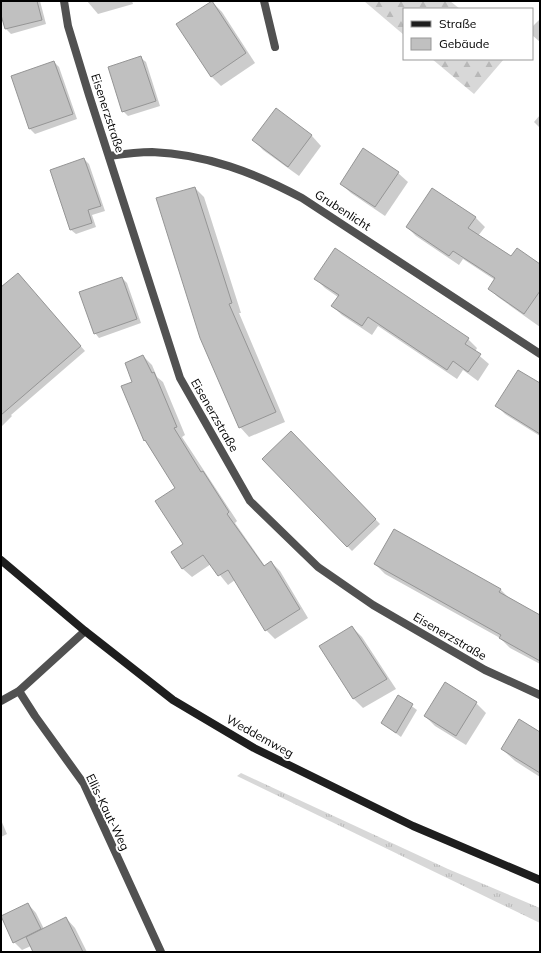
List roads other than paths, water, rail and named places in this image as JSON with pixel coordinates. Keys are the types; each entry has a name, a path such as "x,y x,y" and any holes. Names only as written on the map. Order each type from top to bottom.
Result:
{"main road":[{"name":"Weddemweg","path":"1,560 85,631 173,700 254,748 413,826 540,880"}],"street":[{"name":"Eisenerzstraße","path":"64,1 68,26 140,258 180,378 250,502 318,567 373,605 485,670 540,695"},
{"path":"264,1 275,46"},
{"name":"Grubenlicht","path":"109,156 151,152 192,156 231,166 266,179 302,198 540,354"},
{"path":"1,701 19,691 85,631"},
{"name":"Ellis-Kaut-Weg","path":"19,691 35,716 84,784 161,952"}]}
